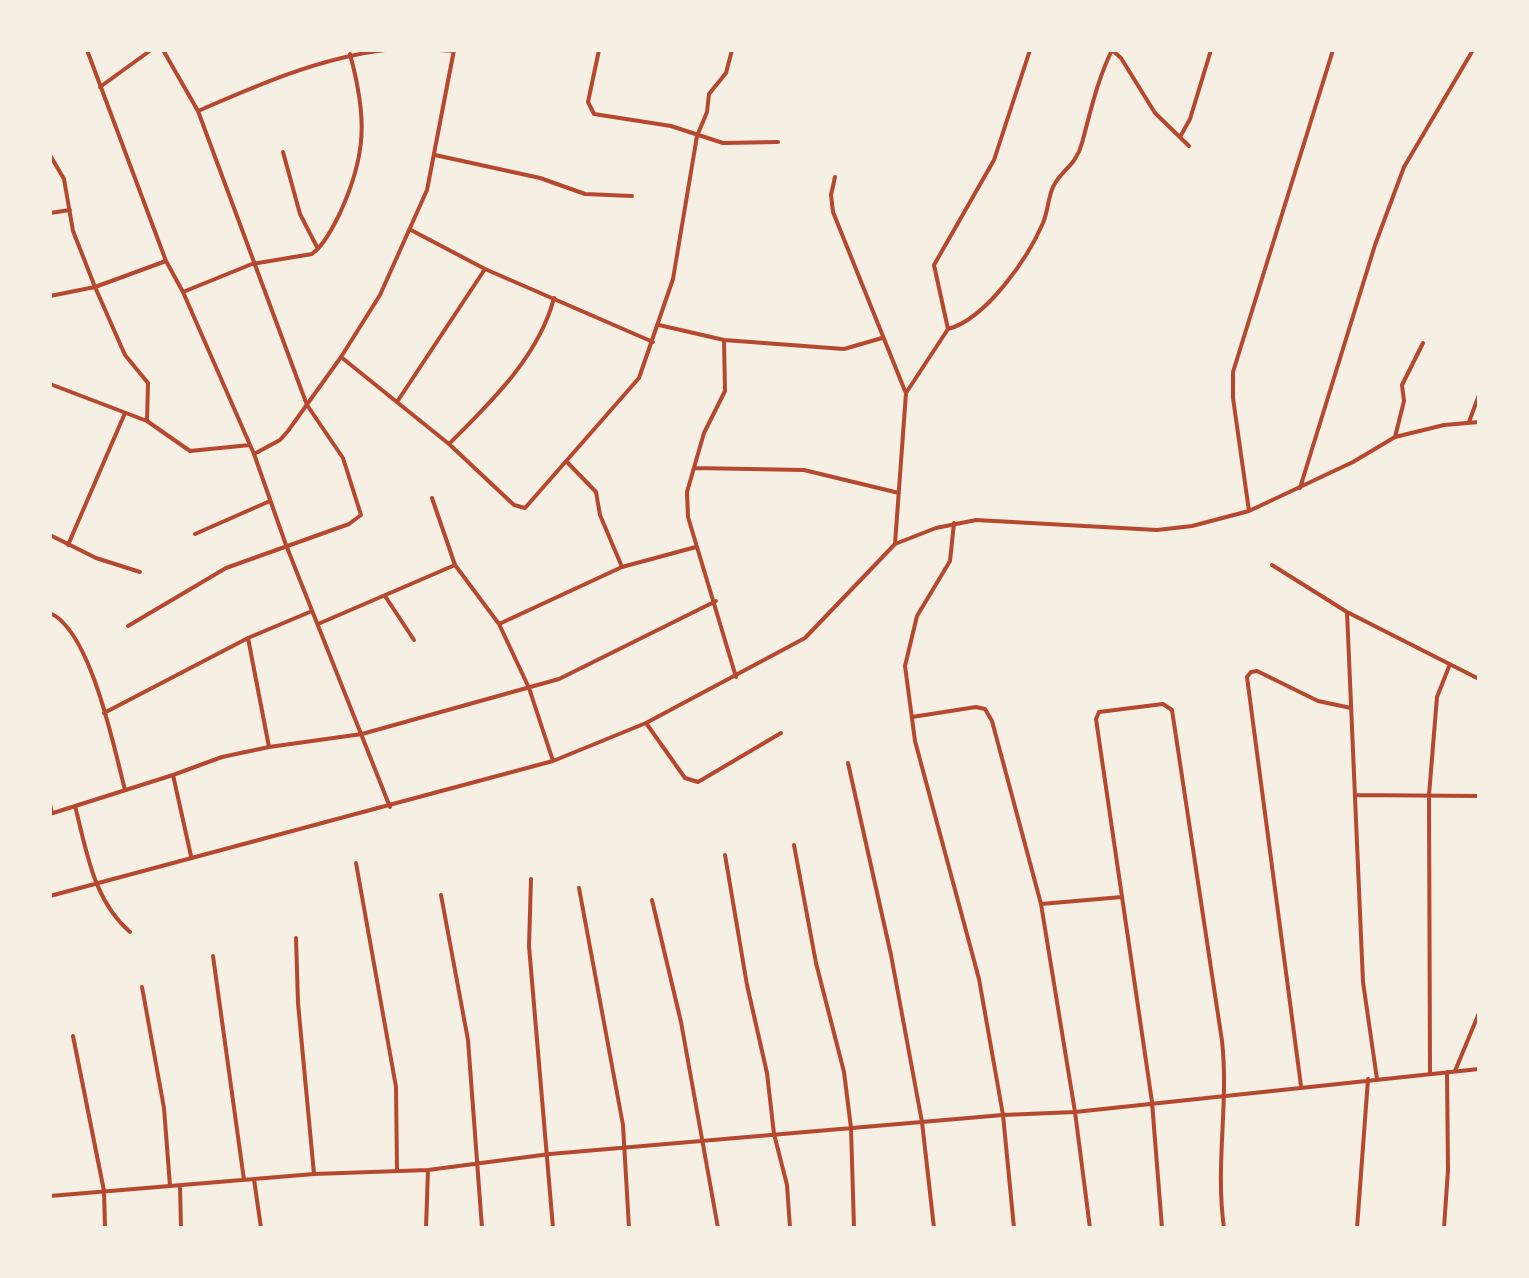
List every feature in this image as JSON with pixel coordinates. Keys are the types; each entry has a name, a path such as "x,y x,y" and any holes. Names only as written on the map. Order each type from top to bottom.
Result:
{"street":[{"path":"87,50 166,261 183,292 254,454 286,545 390,807"},
{"path":"100,87 151,50"},
{"path":"128,626 226,568 349,524 361,515 343,458 307,405 289,349 252,264 198,111 163,50"},
{"path":"198,111 273,79 350,54 385,50"},
{"path":"254,454 280,440 341,357 380,295 411,230 427,190 454,50 439,50"},
{"path":"599,50 588,102 594,114 671,126 731,144 778,142"},
{"path":"341,357 449,444 519,508 530,505 639,378 673,279 697,136 707,112 709,94 726,73 732,50"},
{"path":"948,329 934,265 994,160 1030,50"},
{"path":"906,393 948,329 969,322 982,311 1027,255 1044,219 1053,187 1074,165 1095,85 1112,50 1121,58 1155,113 1189,146"},
{"path":"1180,137 1190,119 1211,50"},
{"path":"1249,511 1233,398 1233,372 1333,50"},
{"path":"1300,488 1375,245 1404,167 1473,50"},
{"path":"183,292 252,264 312,254 318,249 337,219 361,161 361,94 350,54"},
{"path":"283,152 300,214 318,249"},
{"path":"50,155 64,179 73,231 95,287 125,355 148,383 147,421"},
{"path":"435,155 540,178 585,194 632,196"},
{"path":"835,177 831,195 833,212 906,393 895,544"},
{"path":"50,213 70,210"},
{"path":"411,230 485,269 653,342"},
{"path":"50,296 95,287 166,261"},
{"path":"397,402 485,269"},
{"path":"449,444 488,404 542,335 554,298"},
{"path":"659,325 724,340 844,349 882,338"},
{"path":"724,340 725,391 704,433 687,492 688,517 716,601 736,677"},
{"path":"1395,437 1404,401 1402,385 1423,343"},
{"path":"50,384 147,421 190,451 250,445"},
{"path":"1469,422 1479,395"},
{"path":"68,545 125,413"},
{"path":"50,896 553,761 646,723 811,634 895,544 954,523 1003,520 1157,530 1192,526 1249,511 1300,488 1395,437 1479,422"},
{"path":"566,462 596,492 605,527 622,567"},
{"path":"694,468 804,470 899,493"},
{"path":"432,498 455,565 499,624 529,688 553,761"},
{"path":"195,534 270,500"},
{"path":"954,523 950,561 917,616 905,666 915,741 979,979 1003,1115 1014,1228"},
{"path":"50,535 68,545 140,572"},
{"path":"499,624 622,567 696,547"},
{"path":"318,624 455,565"},
{"path":"1272,565 1347,612 1479,679"},
{"path":"384,595 414,640"},
{"path":"50,804 51,814 222,757 362,734 559,679 716,601"},
{"path":"104,713 248,638 312,611"},
{"path":"1347,612 1363,982 1377,1079"},
{"path":"50,613 68,625 77,638 104,713 125,790"},
{"path":"248,638 269,747"},
{"path":"1430,1073 1429,795 1437,697 1450,664"},
{"path":"1301,1086 1247,677 1257,671 1318,701 1351,708"},
{"path":"1162,1228 1152,1102 1097,715 1163,704 1172,710 1222,1041 1226,1093 1220,1137 1224,1228"},
{"path":"912,717 976,707 990,714 1041,904 1075,1112 1090,1228"},
{"path":"646,723 685,778 692,782 698,782 781,733"},
{"path":"848,763 891,955 922,1122 934,1228"},
{"path":"173,775 192,857"},
{"path":"1355,795 1479,796"},
{"path":"75,806 96,885 108,910 130,932"},
{"path":"794,845 816,963 844,1072 851,1128 854,1228"},
{"path":"725,855 747,985 767,1073 774,1134 787,1185 790,1228"},
{"path":"356,863 396,1087 397,1170"},
{"path":"531,879 529,946 550,1154 553,1228"},
{"path":"579,888 608,1035 625,1147 629,1228"},
{"path":"441,895 468,1040 482,1228"},
{"path":"1041,904 1123,897"},
{"path":"652,900 681,1022 718,1228"},
{"path":"296,938 298,1003 314,1174"},
{"path":"213,956 244,1180"},
{"path":"142,987 164,1108 170,1186"},
{"path":"1455,1071 1479,1013"},
{"path":"73,1036 104,1191 105,1228"},
{"path":"50,1196 314,1174 428,1170 550,1154 1003,1115 1075,1112 1226,1093 1479,1069"},
{"path":"1444,1228 1448,1170 1447,1072"},
{"path":"1357,1228 1368,1079"},
{"path":"426,1228 428,1170"},
{"path":"254,1179 261,1228"},
{"path":"180,1185 181,1228"}]}
